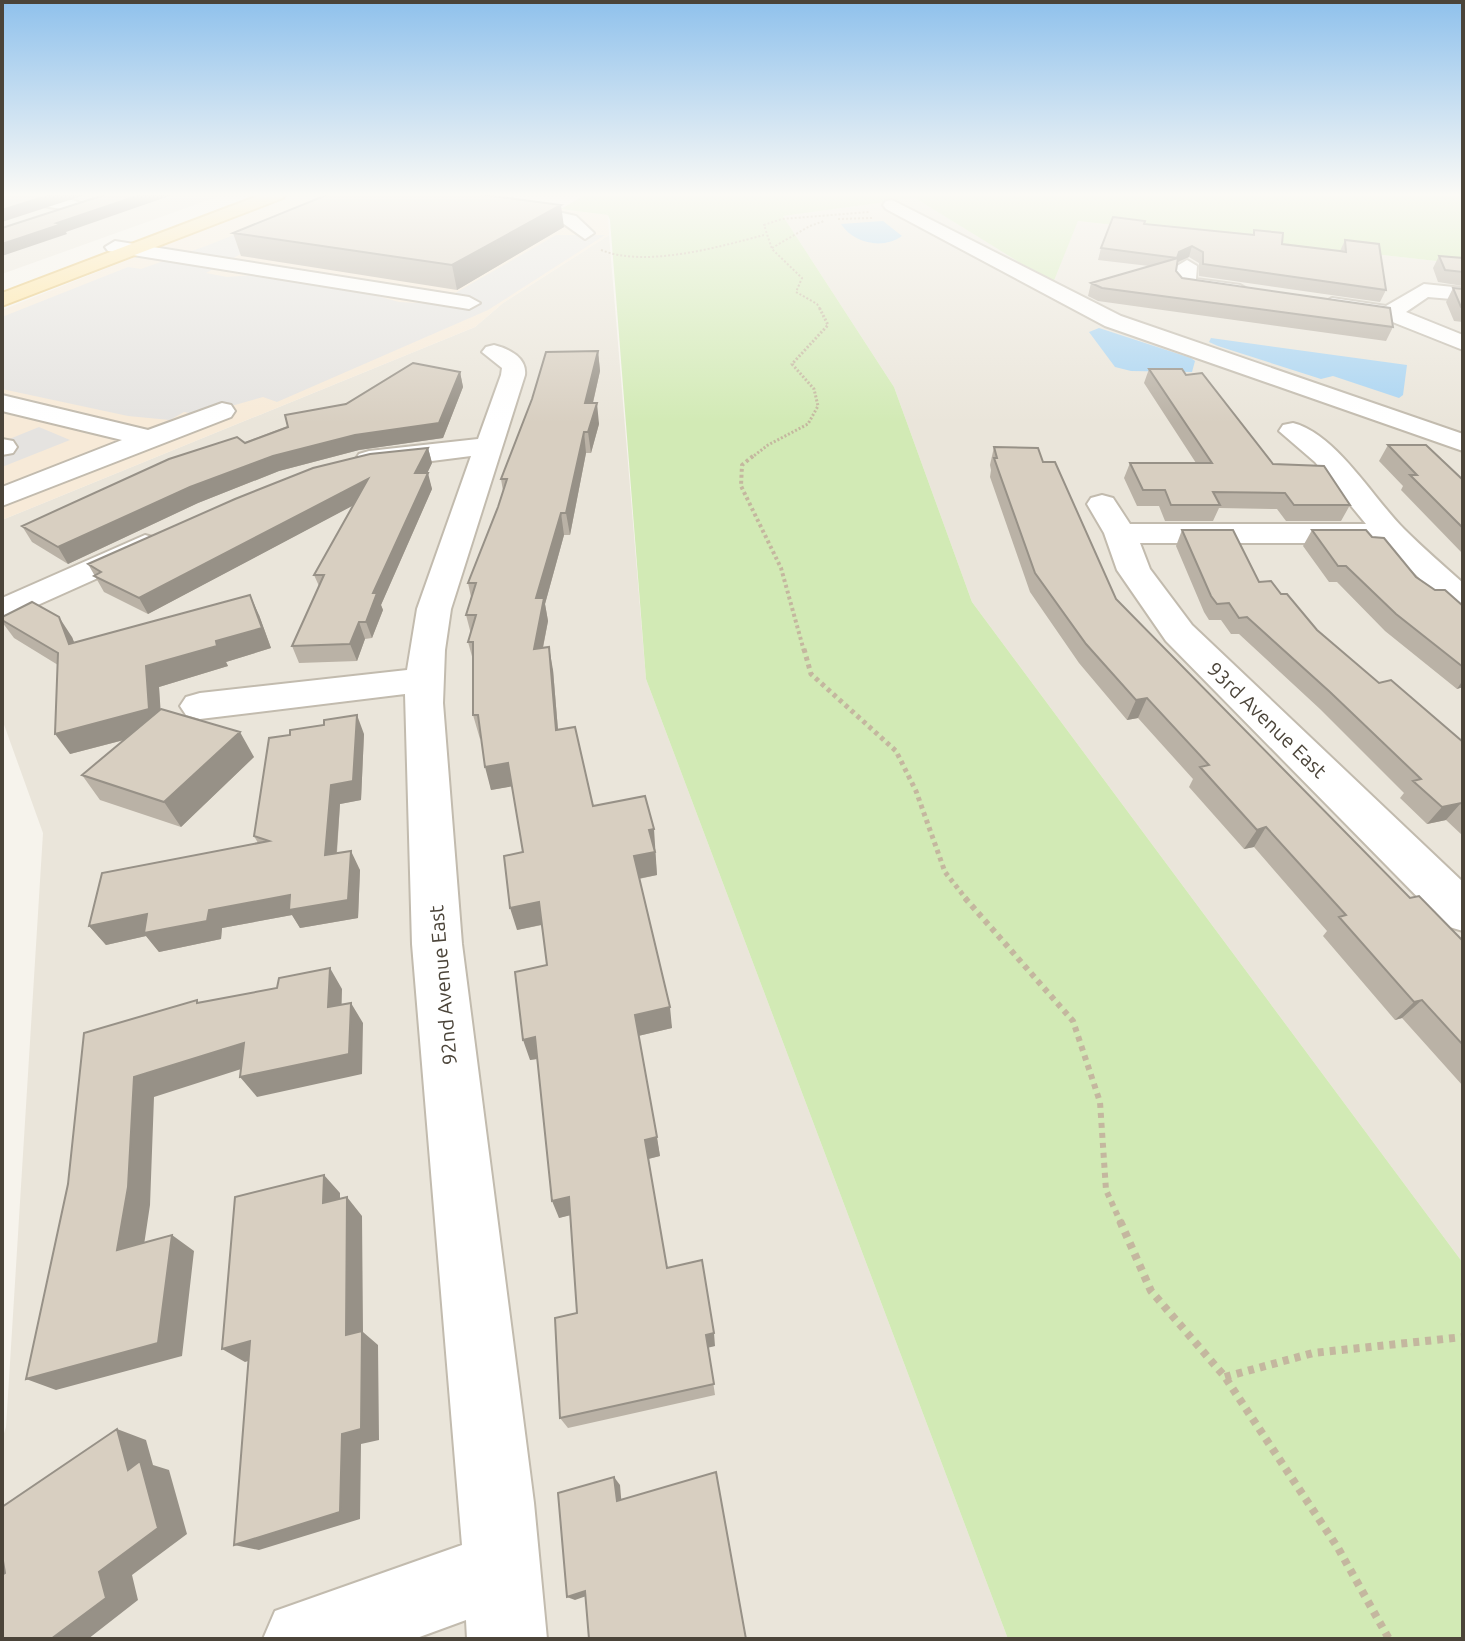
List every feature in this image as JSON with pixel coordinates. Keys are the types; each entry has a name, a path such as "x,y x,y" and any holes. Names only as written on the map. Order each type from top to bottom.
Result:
{"main road":[{"path":"2,288 56,271"},
{"path":"2,300 72,271"}],"street":[{"path":"266,271 469,303"},
{"path":"1012,271 1113,321 1463,443"},
{"path":"1186,271 1185,284 1263,294"},
{"path":"1390,313 1424,290 1463,294"},
{"path":"1310,301 1390,313 1452,331 1463,343"},
{"name":"92nd Avenue East","path":"494,352 514,365 513,375 434,609 425,680 437,944 505,1604"},
{"path":"2,403 151,439"},
{"path":"5,493 222,411"},
{"path":"1293,431 1325,456 1391,534 1463,602"},
{"path":"336,468 390,456 487,446"},
{"name":"93rd Avenue East","path":"1391,534 1111,518 1134,570 1179,633 1463,912"},
{"path":"2,611 170,533"},
{"path":"200,706 425,680"},
{"path":"303,1639 505,1604"}],"path":[{"path":"795,271 802,278 796,292 817,304 828,325 792,364 814,389 818,406 808,424 768,445 742,465 741,486 781,568 811,674 896,751 916,791 945,872 983,921 1073,1021 1100,1102 1106,1190 1151,1291 1225,1377 1338,1548 1389,1639"},
{"path":"1225,1377 1269,1360 1335,1348 1463,1337"}],"shaded area":[{"path":"101,271 554,271 503,303 475,327 2,520 2,310"},
{"path":"119,271 210,271 206,273 227,277 254,275 363,292 399,302 436,304 494,271 549,271 488,310 277,402 263,397 200,415 184,412 170,420 128,416 2,389 2,317"},
{"path":"554,271 612,271 646,679 1008,1639 2,1639 2,1440 6,1427 43,833 2,719 2,520 475,327 503,303"},
{"path":"818,271 1033,271 1052,282 1057,271 1463,271 1463,1263 972,602 894,387"},
{"path":"39,427 70,440 2,467 2,442"}],"green space":[{"path":"614,271 818,271 894,387 972,602 1463,1263 1463,1639 1008,1639 646,679"},
{"path":"1033,271 1058,271 1053,283"}],"water":[{"path":"1099,328 1191,358 1195,361 1192,372 1131,371 1115,367 1089,332"},
{"path":"1211,338 1407,365 1403,395 1399,398 1333,376 1321,379 1218,346 1209,342"}],"building":[{"path":"1134,271 1176,271 1182,278 1390,308 1393,327 1102,288 1091,283"},
{"path":"1249,271 1383,271 1386,290"},
{"path":"1453,288 1463,289 1463,308 1461,307"},
{"path":"598,351 585,403 597,403 588,432 584,432 566,513 561,513 536,598 544,598 534,649 549,647 556,730 575,727 593,806 645,796 654,829 649,830 655,852 634,856 670,1007 635,1015 657,1137 645,1140 667,1268 702,1260 714,1333 706,1335 714,1384 560,1418 555,1318 577,1313 569,1197 552,1201 535,1037 523,1040 515,972 547,965 539,902 510,908 504,856 523,852 508,763 485,767 478,715 473,715 473,642 468,642 476,615 466,615 476,583 468,583 498,507 507,479 501,479 532,399 546,352"},
{"path":"413,363 460,372 439,423 355,435 273,456 190,487 58,547 22,526 169,459 237,437 245,443 288,427 285,415 346,404"},
{"path":"1149,369 1182,369 1186,375 1202,373 1273,464 1324,466 1350,505 1294,505 1285,493 1213,492 1220,505 1171,505 1165,490 1143,490 1130,463 1212,463"},
{"path":"1388,445 1426,445 1463,480 1463,528 1410,475 1417,475"},
{"path":"994,447 1038,448 1043,462 1055,462 1116,599 1410,898 1419,896 1463,941 1463,1045 1422,1000 1414,1002 1339,917 1346,915 1266,827 1257,830 1200,767 1209,765 1147,698 1136,700 1086,644 1035,573 994,458 997,458"},
{"path":"428,448 415,473 428,473 373,593 377,593 366,622 359,622 350,644 292,646 324,575 314,575 368,479 139,598 94,576 101,572 88,564 313,468 370,454"},
{"path":"1182,530 1233,530 1259,582 1271,581 1281,594 1287,594 1317,630 1379,683 1391,680 1463,742 1463,805 1442,807 1413,781 1421,779 1247,617 1239,618 1229,603 1217,604"},
{"path":"1312,530 1366,530 1372,537 1384,538 1416,577 1435,590 1445,590 1463,606 1463,667 1396,614 1346,566 1338,566"},
{"path":"250,595 262,628 216,641 217,646 146,666 149,709 55,734 58,653 2,620 2,617 32,602 59,617 69,644"},
{"path":"161,709 240,732 164,802 82,775"},
{"path":"357,715 353,781 331,785 325,855 351,851 348,900 289,910 290,895 209,910 207,921 144,933 147,914 89,926 102,873 269,841 254,836 269,738 290,735 290,730 324,725 324,720"},
{"path":"330,968 328,1007 351,1003 349,1054 240,1077 244,1043 134,1077 128,1187 117,1250 172,1235 158,1343 26,1379 68,1184 84,1033 197,1000 197,1003 277,988 279,978"},
{"path":"324,1175 323,1203 347,1197 346,1335 362,1331 361,1429 342,1434 340,1512 234,1545 250,1341 222,1349 235,1197"},
{"path":"117,1429 128,1470 140,1461 158,1528 99,1572 106,1598 51,1639 2,1639 2,1575 5,1573 2,1507"},
{"path":"716,1472 746,1639 589,1639 585,1591 567,1597 558,1493 614,1477 617,1501"}]}
